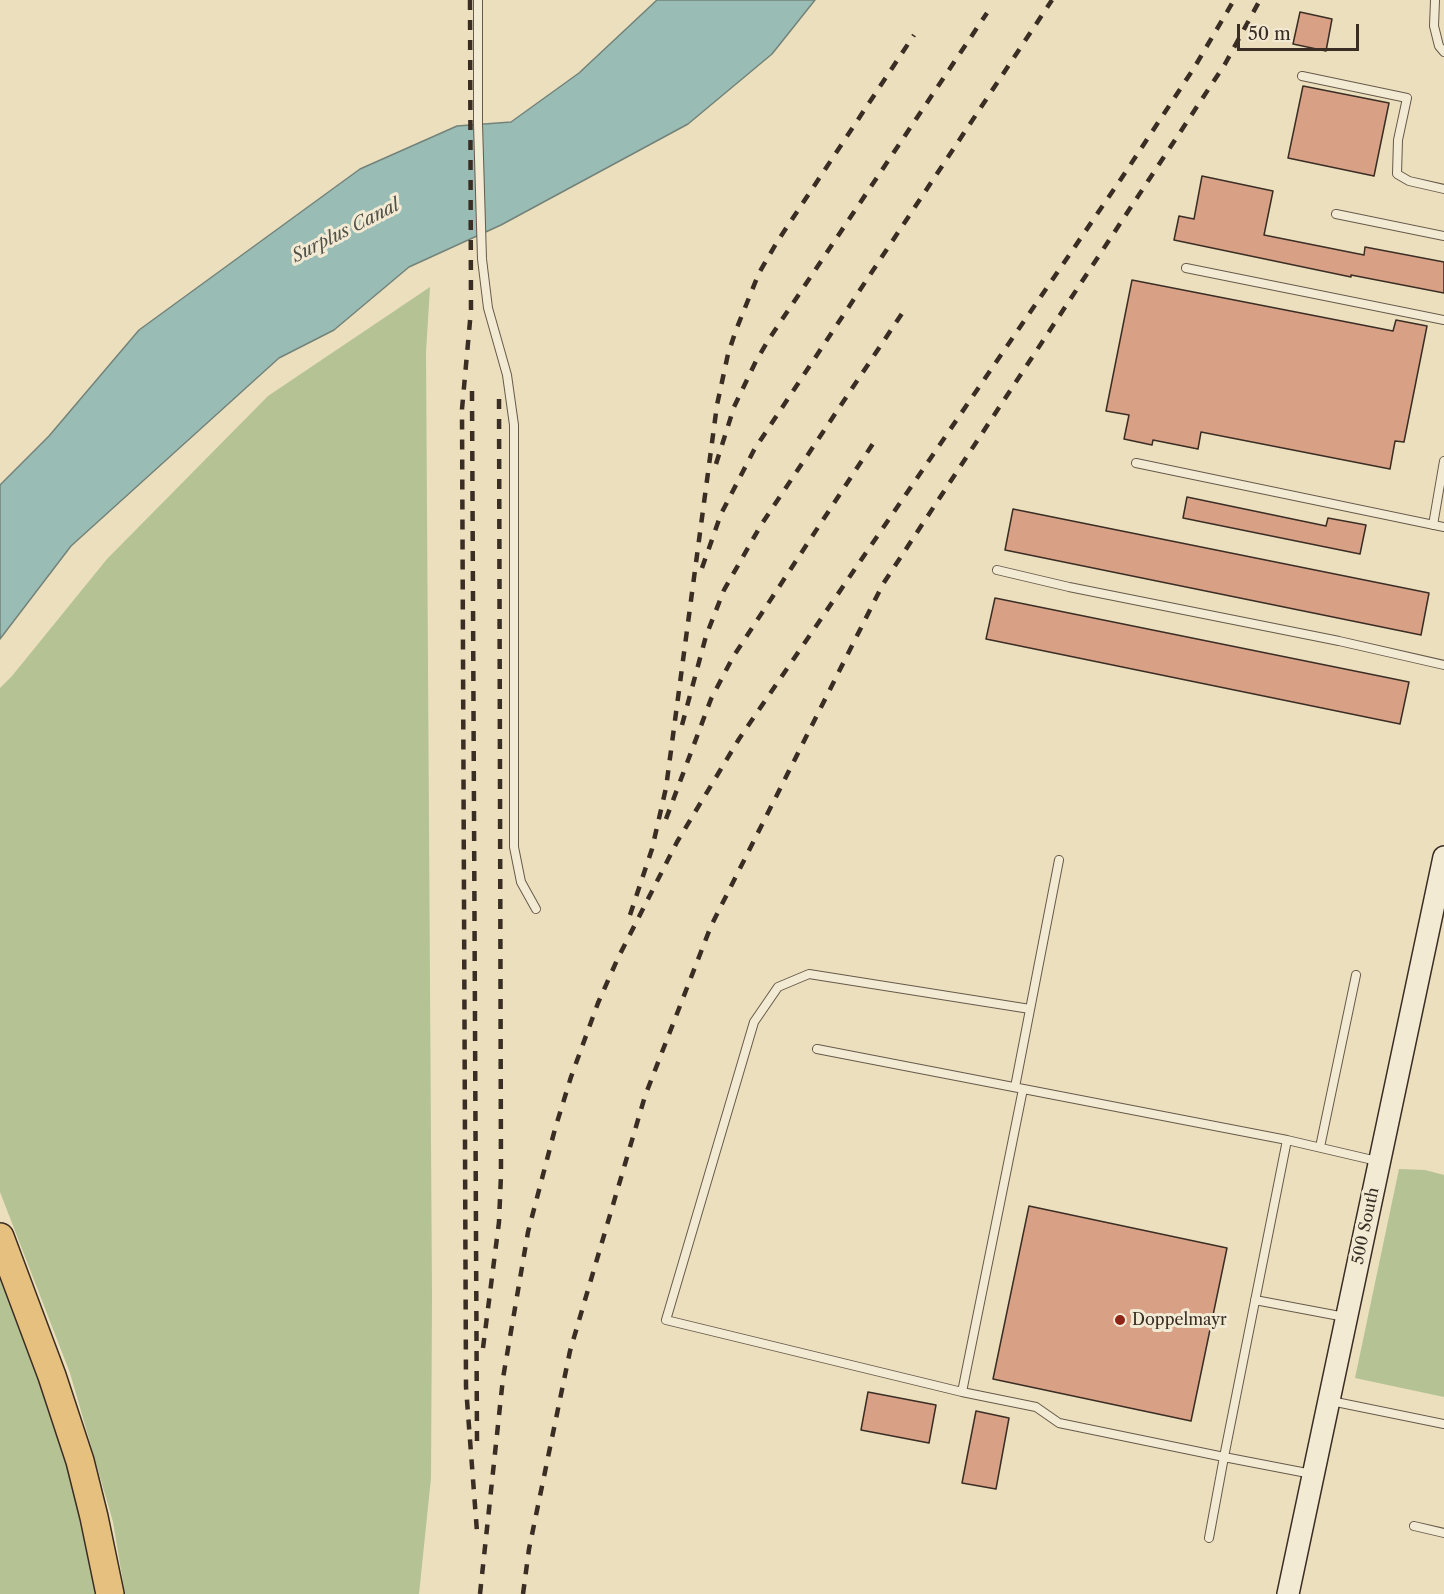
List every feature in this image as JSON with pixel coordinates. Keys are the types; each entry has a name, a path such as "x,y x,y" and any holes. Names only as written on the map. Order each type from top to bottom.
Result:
{"highway":[{"path":"0,1236 52,1376 80,1461 110,1594"}],"street":[{"name":"500 South","path":"1288,1594 1444,857"}],"lane":[{"path":"478,0 478,124 482,268 488,308 507,375 513,408 514,848 521,882 536,909"},
{"path":"1435,0 1434,26 1439,46 1444,52"},
{"path":"1302,76 1407,98 1398,140 1397,174 1409,181 1444,189"},
{"path":"1336,214 1444,236"},
{"path":"1186,268 1444,320"},
{"path":"1434,525 1444,461"},
{"path":"1136,463 1444,527"},
{"path":"997,570 1444,665"},
{"path":"962,1392 1019,1088 1030,1009 1059,860"},
{"path":"1030,1009 809,974 778,987 754,1022 666,1320 962,1392 1036,1407 1059,1423 1314,1474"},
{"path":"1320,1147 1356,975"},
{"path":"817,1049 1287,1140 1380,1161"},
{"path":"1209,1538 1287,1140"},
{"path":"1255,1300 1347,1317"},
{"path":"1329,1401 1444,1424"},
{"path":"1414,1526 1444,1533"}],"green space":[{"path":"430,287 426,352 431,1478 419,1594 125,1594 113,1522 70,1373 0,1192 0,688 107,559 268,396"},
{"path":"1399,1169 1425,1170 1444,1175 1444,1397 1355,1378"},
{"path":"0,1274 42,1384 68,1467 88,1543 97,1594 0,1594"}],"water":[{"name":"Surplus Canal","path":"657,0 815,0 772,54 688,124 501,225 409,267 334,330 279,358 71,546 0,639 0,485 49,436 139,330 360,169 457,126 511,122 579,73"}],"building":[{"path":"1300,12 1332,19 1326,51 1293,44"},
{"path":"1303,86 1389,103 1374,176 1288,158"},
{"path":"1202,176 1273,191 1264,235 1364,255 1365,247 1444,262 1444,293 1351,275 1351,277 1174,240 1179,216 1194,219"},
{"path":"1132,280 1393,331 1396,320 1427,326 1404,442 1395,441 1390,469 1201,432 1198,449 1153,440 1152,445 1124,439 1129,415 1106,411"},
{"path":"1187,497 1326,526 1328,518 1366,525 1360,554 1183,518"},
{"path":"1013,509 1429,593 1421,635 1005,550"},
{"path":"995,598 1409,682 1400,724 986,639"},
{"path":"1029,1206 1227,1248 1191,1421 993,1379"},
{"path":"868,1392 936,1405 929,1443 861,1430"},
{"path":"976,1411 1009,1418 996,1489 962,1483"}],"railway":[{"path":"470,0 471,310 462,409 466,1387 477,1532"},
{"path":"702,568 721,514 754,450 1052,0"},
{"path":"480,1594 503,1378 528,1232 571,1077 598,1003 618,958 677,842 739,739 1121,179 1194,68 1234,0"},
{"path":"523,1594 529,1549 570,1351 645,1096 711,926 883,584 1225,64 1260,0"},
{"path":"716,464 734,407 769,339 987,13"},
{"path":"630,915 652,849 666,788 717,405 728,354 759,273 777,242 914,35"},
{"path":"682,725 706,636 724,590 761,525 903,312"},
{"path":"472,391 477,1444"},
{"path":"483,1348 499,1222 501,1175 499,393"},
{"path":"666,819 711,699 733,657 878,436"}],"place":[{"name":"Doppelmayr","path":"1120,1320"}]}
